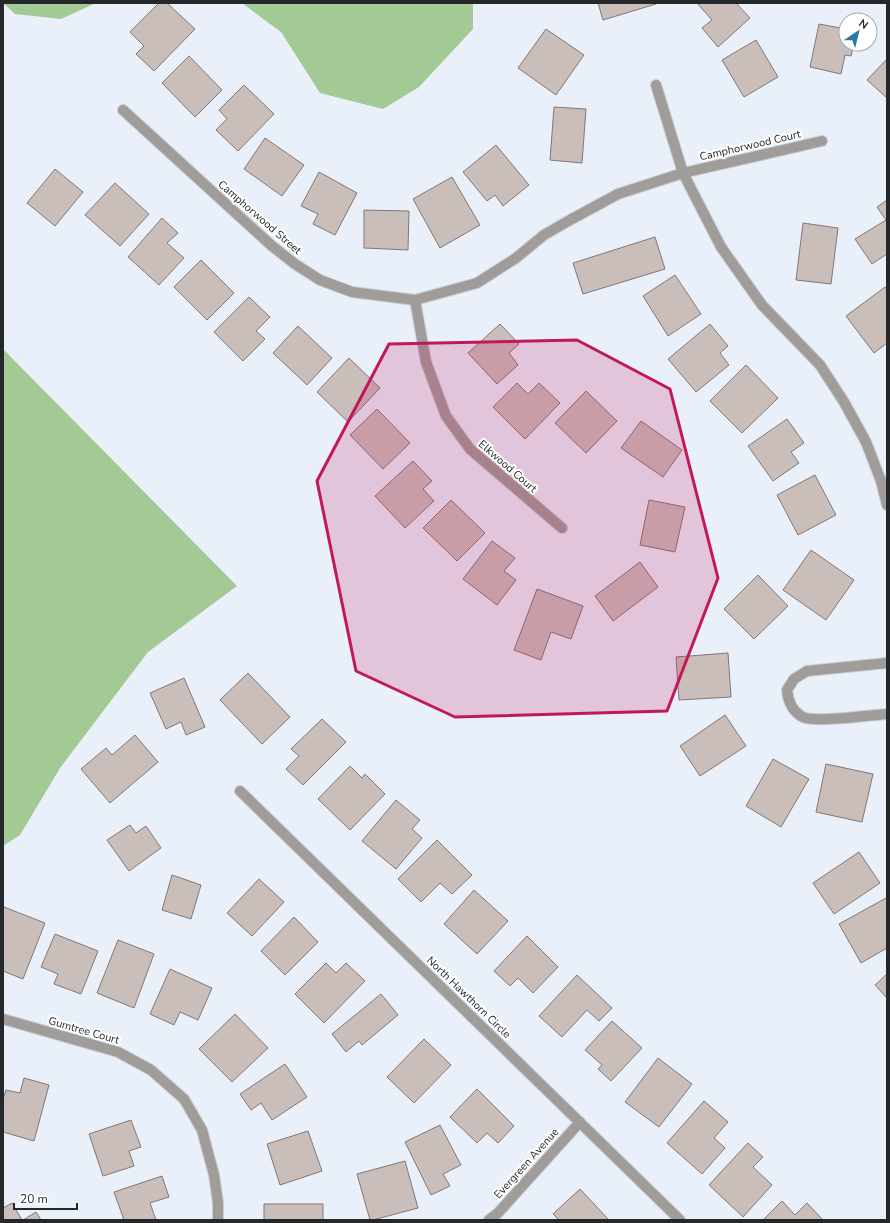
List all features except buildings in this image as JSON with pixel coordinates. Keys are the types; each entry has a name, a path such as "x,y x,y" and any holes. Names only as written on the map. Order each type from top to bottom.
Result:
{"street":[{"path":"656,85 684,172 721,248 762,305 820,365 844,402 866,442 887,505"},
{"name":"Camphorwood Street","path":"123,110 272,246 295,264 320,280 352,292 414,300 477,283 516,258 544,236 618,194 684,172"},
{"name":"Camphorwood Court","path":"684,172 822,141"},
{"name":"Elkwood Court","path":"414,300 426,362 446,416 470,449 562,528"},
{"path":"887,662 807,671 794,679 787,690 789,704 801,717 817,720 887,714"},
{"name":"North Hawthorn Circle","path":"240,791 680,1220"},
{"name":"Gumtree Court","path":"3,1019 118,1052 151,1070 184,1099 202,1130 214,1175 218,1203 218,1220"},
{"name":"Evergreen Avenue","path":"489,1220 498,1213 580,1122"}],"highlighted area":[{"path":"577,340 670,389 718,578 667,711 455,717 356,671 317,481 389,344"}],"green space":[{"path":"3,3 96,3 61,19 15,14"},
{"path":"242,3 473,3 473,29 419,87 383,109 320,93 281,32"},
{"path":"3,349 237,586 148,652 60,768 20,835 3,846"}]}
